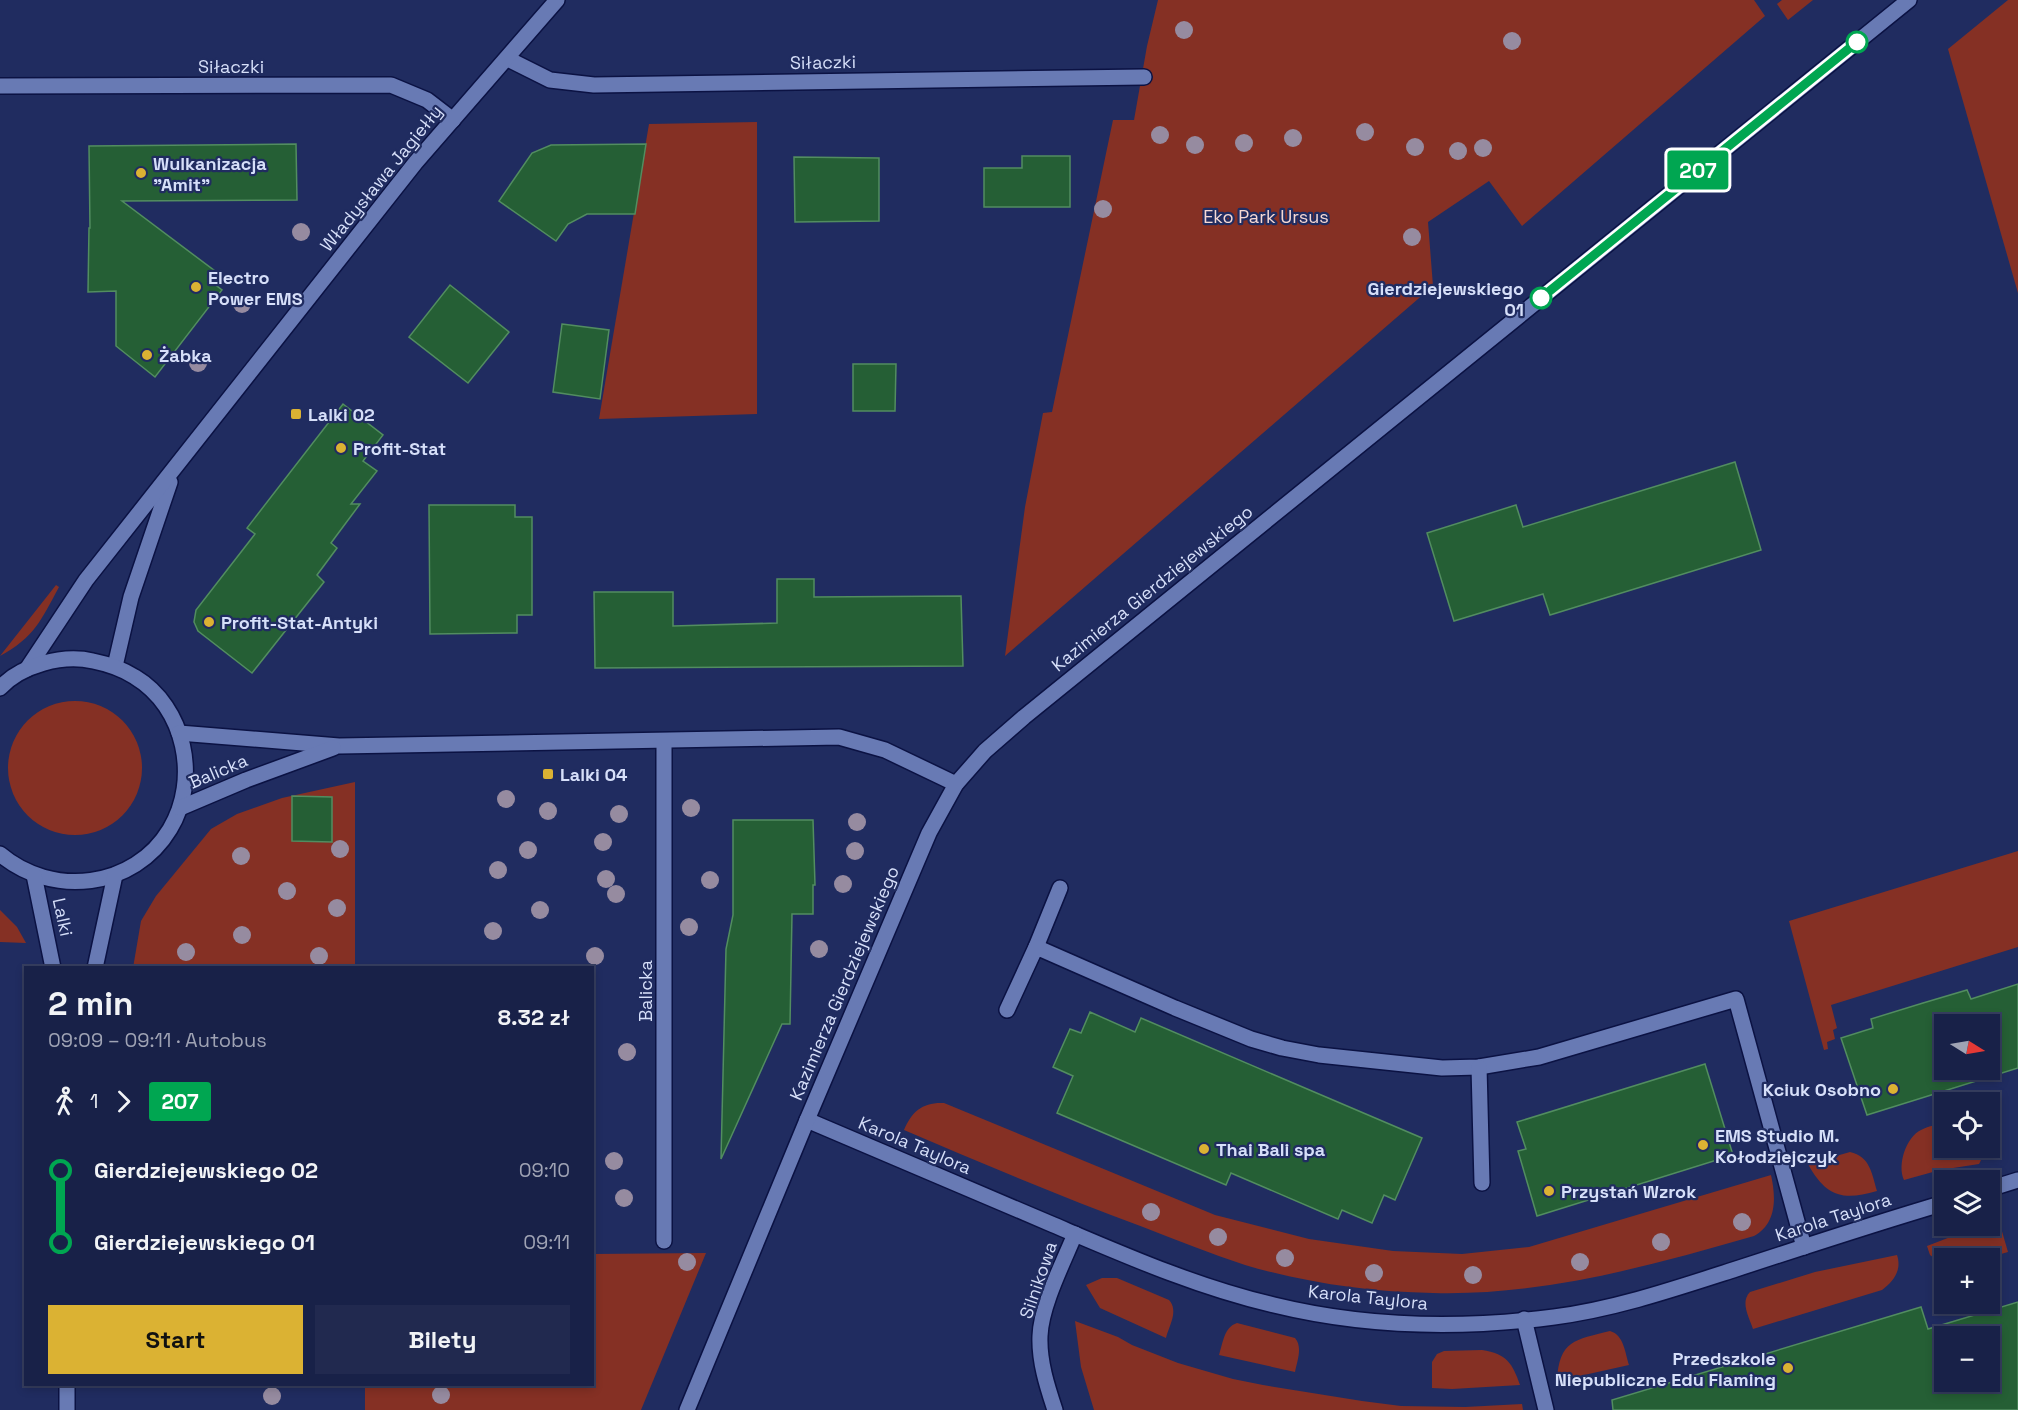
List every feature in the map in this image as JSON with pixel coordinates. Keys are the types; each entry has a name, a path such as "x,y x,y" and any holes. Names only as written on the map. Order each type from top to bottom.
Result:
{"street":[{"name":"Władysława Jagiełły","path":"27,669 86,580 416,162 557,0"},
{"name":"Kazimierza Gierdziejewskiego","path":"687,1410 929,833 956,784 985,751 1024,717 1909,0"},
{"name":"Siłaczki","path":"508,59 550,80 594,84 1144,77"},
{"name":"Siłaczki","path":"0,86 391,85 427,100 453,120"},
{"name":"Władysława Jagiełły","path":"115,666 131,597 174,470"},
{"path":"0,688 27,669 56,660 86,659 115,666 136,677 154,692 169,711 179,733 185,758 185,783 180,808 170,830 136,864 115,875 88,882 60,882 34,875 1,855"},
{"name":"Balicka","path":"179,733 339,746 838,737 885,750 956,784"},
{"name":"Balicka","path":"664,741 664,1241"},
{"name":"Balicka","path":"180,808 246,780 339,746"},
{"name":"Lalki","path":"34,875 53,966"},
{"name":"Lalki","path":"96,966 115,875"},
{"path":"1007,1010 1060,888"},
{"path":"1036,947 1175,1008 1251,1039 1281,1048 1319,1055 1442,1068 1479,1067 1539,1057 1736,999 1804,1247"},
{"path":"1479,1067 1482,1183"},
{"name":"Karola Taylora","path":"807,1120 1075,1234 1208,1287 1273,1305 1334,1317 1386,1322 1442,1323 1554,1317 1605,1307 1664,1292 1934,1206"},
{"path":"2000,1186 2018,1180"},
{"name":"Silnikowa","path":"1055,1410 1042,1362 1040,1335 1049,1299 1075,1234"},
{"path":"1524,1319 1545,1410"},
{"path":"67,1386 67,1410"}],"green space":[{"name":"Eko Park Ursus","path":"1158,0 1754,0 1765,16 1522,226 1489,181 1428,222 1433,286 1005,656 1025,507 1043,413 1052,412 1113,120 1134,120"},
{"path":"1782,0 1813,0 1788,20 1777,4"},
{"path":"2008,0 2018,0 2018,293 1948,49"},
{"path":"757,122 757,414 599,419 649,124"},
{"path":"56,585 59,587 36,627 21,642 0,656"},
{"path":"75,701 101,706 123,720 137,742 142,768 137,794 123,816 101,830 75,835 49,830 27,816 13,794 8,768 13,742 27,720 49,706"},
{"path":"355,782 355,966 133,966 141,921 156,896 211,829 237,814 282,798"},
{"path":"2018,851 2018,947 1831,1005 1837,1028 1833,1030 1835,1039 1827,1042 1828,1049 1824,1050 1789,921"},
{"path":"0,910 17,927 26,943 0,942"},
{"path":"944,1103 1215,1215 1309,1239 1393,1251 1462,1254 1529,1247 1771,1175 1774,1201 1767,1224 1754,1236 1595,1277 1515,1290 1474,1293 1409,1292 1362,1288 1315,1282 1232,1261 1053,1192 904,1130 919,1109 930,1104"},
{"path":"1934,1125 1934,1158 1982,1158 1979,1164 1934,1170 1904,1180 1902,1159 1907,1145 1916,1134"},
{"path":"1850,1152 1862,1157 1866,1162 1872,1172 1877,1191 1854,1196 1836,1194 1822,1184 1808,1164"},
{"path":"2000,1224 2008,1252 2000,1254 2000,1248 1934,1248 1934,1258 1930,1255 1927,1246 1953,1236 2000,1236"},
{"path":"706,1253 641,1410 365,1410 365,1386 594,1386 594,1254"},
{"path":"1897,1255 1896,1275 1882,1290 1753,1329 1746,1305 1750,1292 1815,1272"},
{"path":"1102,1278 1117,1278 1169,1300 1173,1314 1166,1338 1100,1308 1086,1285"},
{"path":"1075,1321 1178,1363 1263,1385 1401,1406 1465,1407 1522,1404 1523,1410 1094,1410 1081,1367"},
{"path":"1237,1323 1295,1338 1299,1350 1295,1372 1219,1355 1229,1328"},
{"path":"1610,1331 1621,1340 1629,1365 1557,1381 1561,1357 1571,1344"},
{"path":"1482,1350 1503,1357 1511,1365 1520,1385 1432,1388 1432,1362 1437,1354 1444,1351"}],"building":[{"path":"296,144 297,200 122,201 219,274 213,283 222,290 155,377 116,346 116,291 88,292 89,146"},
{"path":"646,144 635,214 587,214 568,224 556,241 499,201 532,153 551,145"},
{"path":"1022,156 1070,156 1070,207 984,207 984,168 1022,168"},
{"path":"794,157 879,158 879,221 795,222"},
{"path":"450,285 509,332 468,383 409,337"},
{"path":"562,324 609,330 600,399 553,392"},
{"path":"853,364 896,364 895,411 853,411"},
{"path":"343,404 383,435 363,461 377,471 351,504 360,504 331,543 337,548 317,575 324,582 252,673 198,631 194,622 196,610 255,534 247,528"},
{"path":"1735,462 1761,550 1550,615 1543,594 1454,621 1427,533 1516,505 1523,527"},
{"path":"429,505 515,505 515,517 532,517 532,615 517,615 517,633 430,634"},
{"path":"777,579 814,579 814,597 961,596 963,666 595,668 594,592 673,592 673,626 777,623"},
{"path":"292,796 332,797 332,842 292,841"},
{"path":"733,820 813,820 815,885 813,885 813,914 792,914 790,1024 782,1024 721,1159 726,949 733,915"},
{"path":"2018,984 2018,1068 2000,1074 2000,1014 1934,1014 1934,1080 1979,1080 1934,1092 1934,1094 1867,1115 1841,1038 1873,1028 1871,1019 1967,990 1971,999"},
{"path":"1090,1012 1135,1032 1141,1018 1422,1138 1395,1200 1384,1195 1372,1223 1342,1210 1338,1219 1231,1173 1226,1185 1057,1113 1073,1076 1053,1067 1070,1029 1081,1033"},
{"path":"1705,1064 1733,1155 1537,1216 1518,1151 1526,1149 1517,1122"},
{"path":"2018,1302 2018,1410 1613,1410 1612,1400 1921,1307 1928,1329 1934,1327 1934,1392 2000,1392 2000,1326 1938,1326 1978,1314 2000,1314 2000,1307"}],"bus line":[{"name":"207","path":"1541,298 1857,42"}],"place":[{"name":"Wulkanizacja \"Amit\"","path":"141,173"},
{"name":"Electro Power EMS","path":"196,287"},
{"name":"Gierdziejewskiego 01","path":"1541,298"},
{"name":"Żabka","path":"147,355"},
{"name":"Lalki 02","path":"296,414"},
{"name":"Profit-Stat","path":"341,448"},
{"name":"Profit-Stat-Antyki","path":"209,622"},
{"name":"Lalki 04","path":"548,774"},
{"name":"Kciuk Osobno","path":"1893,1089"},
{"name":"EMS Studio M. Kołodziejczyk","path":"1703,1145"},
{"name":"Thai Bali spa","path":"1204,1149"},
{"name":"Przystań Wzrok","path":"1549,1191"},
{"name":"Przedszkole Niepubliczne Edu Flaming","path":"1788,1368"}]}
